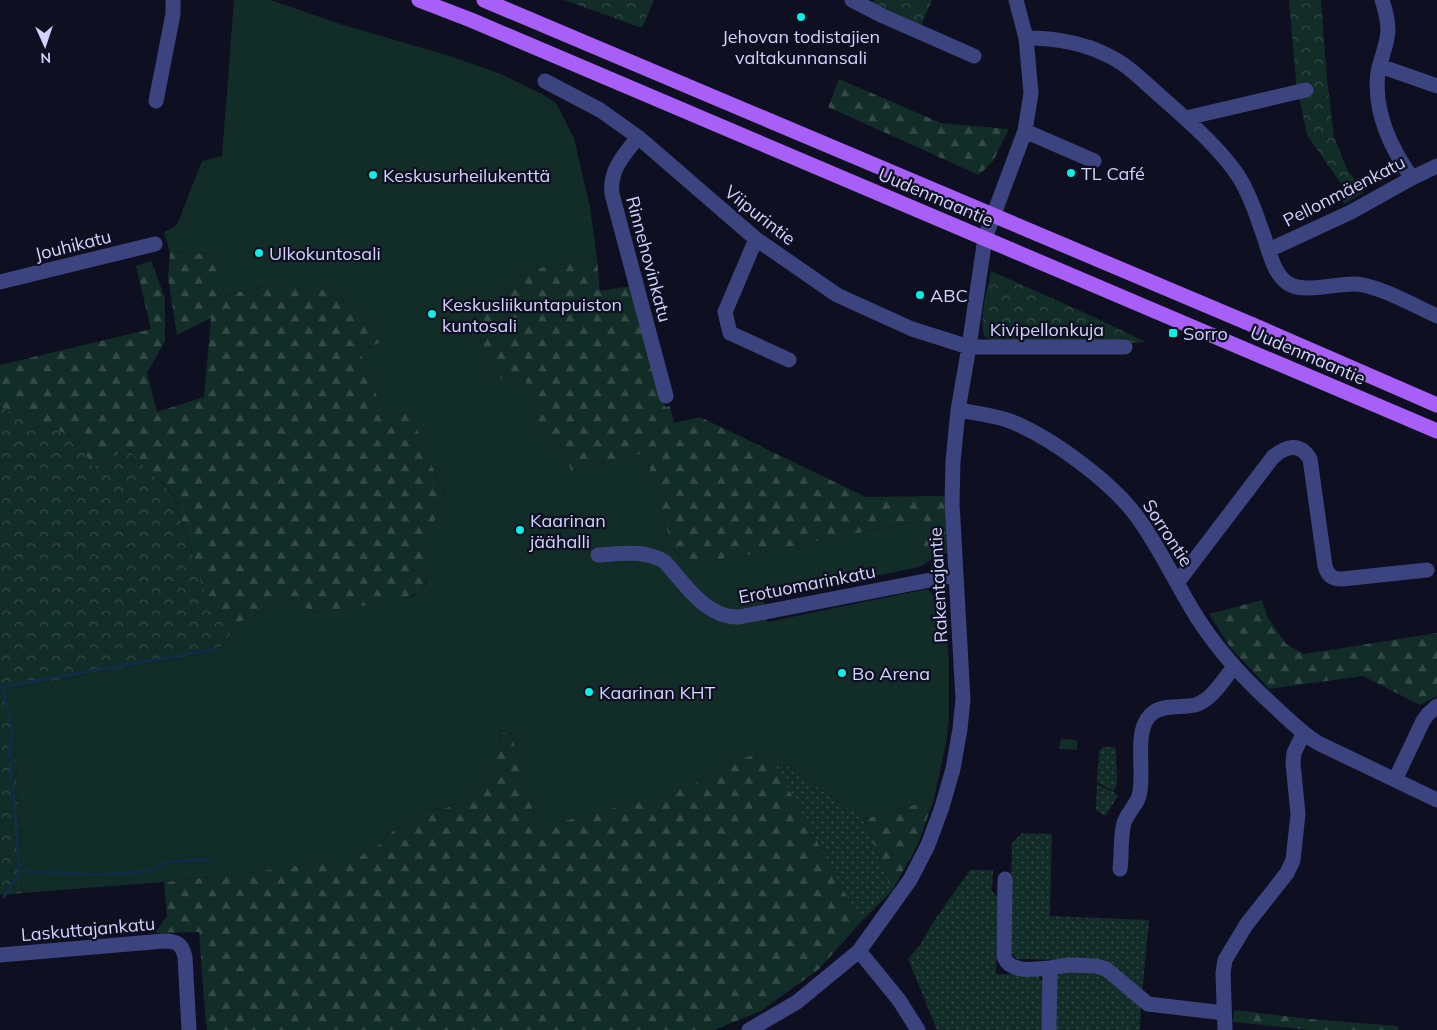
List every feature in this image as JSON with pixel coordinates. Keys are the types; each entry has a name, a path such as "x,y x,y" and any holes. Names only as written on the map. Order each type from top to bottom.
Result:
{"main road":[{"name":"Uudenmaantie","path":"418,0 490,28 1437,431"},
{"name":"Uudenmaantie","path":"484,0 1260,328 1437,405"}],"street":[{"path":"156,101 173,14 173,0"},
{"path":"852,0 883,16 974,56"},
{"name":"Rakentajantie","path":"750,1030 797,1002 860,951 910,880 928,845 953,769 963,699 952,495 953,462 958,410 970,347 985,238 1025,131 1031,93 1026,38 1016,0"},
{"path":"1382,0 1388,30 1380,66 1378,93 1386,135 1399,160 1412,178"},
{"path":"1026,38 1054,39 1108,55 1138,76 1186,118 1239,176 1280,276 1292,286 1311,288 1347,284 1370,287 1437,316"},
{"path":"1380,66 1437,86"},
{"name":"Viipurintie","path":"546,81 600,110 638,137 756,240 837,295 912,329 970,347"},
{"path":"1186,118 1306,90"},
{"path":"1025,131 1094,161"},
{"name":"Rinnehovinkatu","path":"638,137 614,171 611,186 666,396"},
{"name":"Pellonmäenkatu","path":"1270,250 1351,212 1437,166"},
{"path":"756,240 725,312 730,332 789,360"},
{"name":"Jouhikatu","path":"0,282 155,244"},
{"name":"Kivipellonkuja","path":"970,347 1125,347"},
{"name":"Sorrontie","path":"958,410 1007,420 1036,432 1096,476 1124,501 1138,518 1198,619 1234,668 1303,734 1336,753 1437,800"},
{"path":"1177,583 1274,457 1281,451 1289,448 1298,448 1306,452 1310,458 1325,566 1330,576 1335,579 1342,579 1427,570"},
{"name":"Erotuomarinkatu","path":"598,555 648,554 657,557 712,611 730,617 739,617 956,575"},
{"path":"1120,869 1124,823 1140,793 1141,739 1146,720 1161,708 1191,706 1203,701 1234,668"},
{"path":"1395,780 1423,721 1437,706"},
{"path":"1225,1030 1223,968 1227,956 1246,925 1287,873 1293,860 1298,814 1293,763 1294,753 1303,734"},
{"path":"1005,879 1003,952 1009,966 1026,969 1069,965 1101,967 1110,972 1148,1004 1224,1013"},
{"name":"Laskuttajankatu","path":"0,955 164,941 180,944 185,957 189,1030"},
{"path":"860,951 899,1000 918,1030"},
{"path":"1049,1030 1050,968"}],"green space":[{"path":"234,0 271,0 340,24 450,56 501,74 556,103 574,138 590,207 597,259 530,269 483,306 476,329 496,380 522,372 548,451 560,443 571,471 645,453 672,548 689,564 754,554 919,521 925,564 920,567 764,598 767,622 927,589 940,600 944,612 949,661 949,718 946,744 934,799 864,819 768,753 735,759 695,784 673,792 538,828 511,732 502,733 494,765 487,782 474,796 443,809 425,810 393,831 380,844 360,856 257,872 164,882 22,893 15,743 3,690 212,652 225,644 236,624 291,597 308,610 322,613 411,597 424,587 427,581 429,574 429,545 434,521 447,501 409,410 386,420 360,351 382,342 370,321 323,284 279,284 217,296 218,270 215,254 170,252 164,232 174,227 178,222 202,161 222,156"},
{"path":"564,0 654,0 642,28"},
{"path":"875,0 932,0 921,25 872,2"},
{"path":"1289,0 1321,0 1334,137 1347,169 1364,192 1344,204 1339,191 1344,188 1307,135 1296,82"},
{"path":"839,79 941,123 1009,129 993,161 979,175 828,107"},
{"path":"170,252 215,254 218,270 218,296 279,284 323,284 370,321 382,342 360,351 386,419 409,409 447,502 441,507 429,552 430,569 428,577 418,593 401,600 322,613 308,610 291,597 236,624 221,614 202,586 174,495 128,449 93,467 76,438 0,407 0,365 151,329 136,266 151,261 165,298 165,341 147,373 157,412 204,397 211,318 177,335 168,277"},
{"path":"597,259 600,291 631,286 665,407 670,406 674,423 700,417 866,497 944,496 947,553 936,556 925,564 918,521 754,554 689,564 672,548 645,454 571,471 560,443 548,451 522,373 496,381 476,329 483,306 530,269"},
{"path":"991,271 1146,342 1119,344 993,341 984,336 982,320"},
{"path":"0,407 76,438 93,467 128,449 174,496 202,586 221,614 236,624 225,644 212,652 3,690 15,743 22,893 0,895"},
{"path":"1262,600 1267,616 1286,644 1304,654 1437,633 1437,696 1420,705 1363,676 1269,689 1230,647 1209,614"},
{"path":"511,732 538,828 717,769 735,759 768,752 861,922 819,969 761,1011 714,1030 207,1030 199,932 155,933 167,916 164,882 257,872 380,844 393,831 425,810 443,809 474,796 487,782 494,765 502,733"},
{"path":"1061,739 1075,740 1077,742 1077,750 1059,748"},
{"path":"1103,747 1114,747 1116,749 1117,784 1114,791 1097,782 1099,751"},
{"path":"768,753 864,819 892,891 861,922"},
{"path":"1097,784 1118,796 1105,816 1096,810"},
{"path":"934,799 918,844 892,891 864,819"},
{"path":"1022,833 1052,834 1050,916 1149,920 1142,994 1103,961 1017,959 1010,952 1012,843"},
{"path":"970,870 993,870 992,891 998,897 996,974 1037,975 1044,983 1043,1030 937,1030 908,959 920,945 936,918"},
{"path":"1064,970 1097,971 1141,1006 1140,1030 1055,1030 1056,977"},
{"path":"1234,1010 1309,1019 1398,1026 1399,1030 1310,1030 1233,1022"}],"waterway":[{"path":"0,687 217,649"},
{"path":"2,686 13,733 9,747 20,871 4,897"},
{"path":"20,871 118,874 152,869 167,862 213,859"}],"place":[{"name":"Jehovan todistajien valtakunnansali","path":"801,17"},
{"name":"TL Café","path":"1071,173"},
{"name":"Keskusurheilukenttä","path":"373,175"},
{"name":"Ulkokuntosali","path":"259,253"},
{"name":"ABC","path":"920,295"},
{"name":"Keskusliikuntapuiston kuntosali","path":"432,314"},
{"name":"Sorro","path":"1173,333"},
{"name":"Kaarinan jäähalli","path":"520,530"},
{"name":"Bo Arena","path":"842,673"},
{"name":"Kaarinan KHT","path":"589,692"}]}
